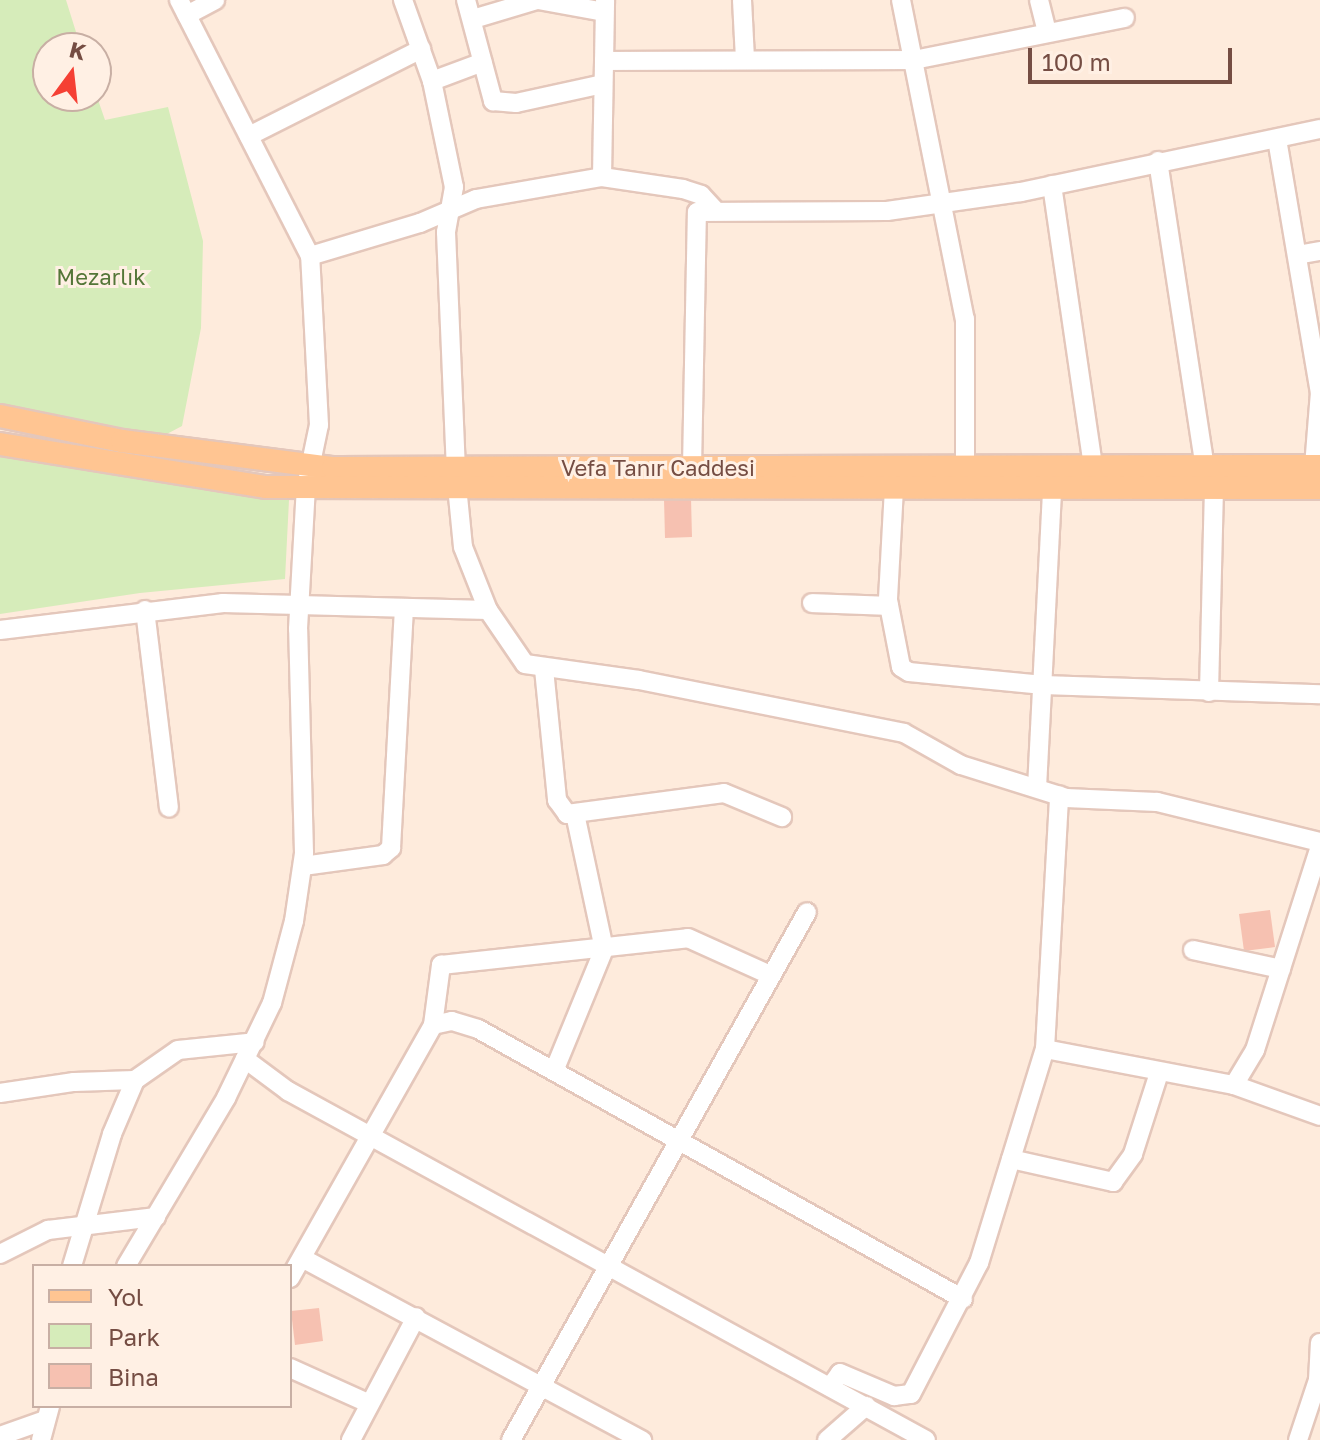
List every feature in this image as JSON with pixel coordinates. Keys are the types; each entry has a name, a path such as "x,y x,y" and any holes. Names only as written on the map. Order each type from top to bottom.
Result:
{"main road":[{"name":"Vefa Tanır Caddesi","path":"0,416 122,441 313,465 456,477 894,488 1053,478 1093,467 1205,467 1318,474"},
{"name":"Vefa Tanır Caddesi","path":"0,444 266,487 692,468 965,467 1053,478 1214,490 1318,474"}],"street":[{"path":"127,1264 255,1042 276,989 303,866 300,606 306,487 319,425 310,256 183,7 215,0"},
{"path":"403,0 432,81 454,187 446,232 456,477 463,547 488,610 525,664 639,680 904,733 961,765 1059,795 1157,802 1320,844 1255,1050 1234,1085"},
{"path":"466,0 493,101 502,104 603,84"},
{"path":"473,19 538,0 604,6 602,177"},
{"path":"742,0 745,60"},
{"path":"901,0 945,203 965,319 965,467"},
{"path":"1039,0 1047,31"},
{"path":"604,61 914,60 1047,31 1125,18"},
{"path":"249,136 421,49"},
{"path":"432,81 483,62"},
{"path":"692,468 693,219 697,212 887,211 1052,185 1320,129"},
{"path":"1277,139 1320,392 1318,474"},
{"path":"1158,161 1205,467"},
{"path":"310,256 420,223 452,206 602,177 683,189 701,195 716,211"},
{"path":"1052,185 1093,467"},
{"path":"1297,255 1320,251"},
{"path":"1037,788 1053,478"},
{"path":"894,488 889,606 901,667 909,672 1043,685 1320,694"},
{"path":"1209,692 1214,490"},
{"path":"0,630 145,610 223,603 488,610"},
{"path":"812,603 889,606"},
{"path":"303,866 383,855 391,848 404,608"},
{"path":"145,610 169,808"},
{"path":"544,669 557,800 561,809 575,814 724,793 782,817"},
{"path":"830,1387 840,1373 906,1397 917,1388 963,1299 1045,1049 1059,795"},
{"path":"554,1071 604,949 575,814"},
{"path":"511,1440 676,1138 807,912"},
{"path":"292,1275 433,1025 441,965 688,938 770,975"},
{"path":"1193,950 1281,969"},
{"path":"433,1025 452,1021 478,1029 963,1299"},
{"path":"73,1264 112,1134 135,1080 178,1050 255,1042"},
{"path":"1045,1049 1159,1073 1174,1070 1234,1085 1320,1116"},
{"path":"245,1059 288,1091 926,1440"},
{"path":"1011,1159 1113,1182 1133,1154 1159,1073"},
{"path":"0,1093 74,1082 135,1080"},
{"path":"0,1254 48,1230 84,1223 156,1217"},
{"path":"302,1258 542,1383 642,1440"},
{"path":"351,1440 416,1317"},
{"path":"1298,1440 1318,1380 1320,1343"},
{"path":"292,1369 368,1403"},
{"path":"827,1440 866,1406"},
{"path":"0,1436 48,1413"},
{"path":"41,1440 48,1413"}],"green space":[{"name":"Mezarlık","path":"0,0 66,0 76,32 32,32 32,112 102,112 105,120 168,107 203,241 201,328 182,426 163,436 0,403"},
{"path":"0,450 289,500 285,579 140,593 0,614"}],"building":[{"path":"691,498 692,537 665,538 664,499"},
{"path":"1270,910 1275,947 1244,951 1239,914"},
{"path":"319,1308 323,1341 295,1345 292,1311"}]}
